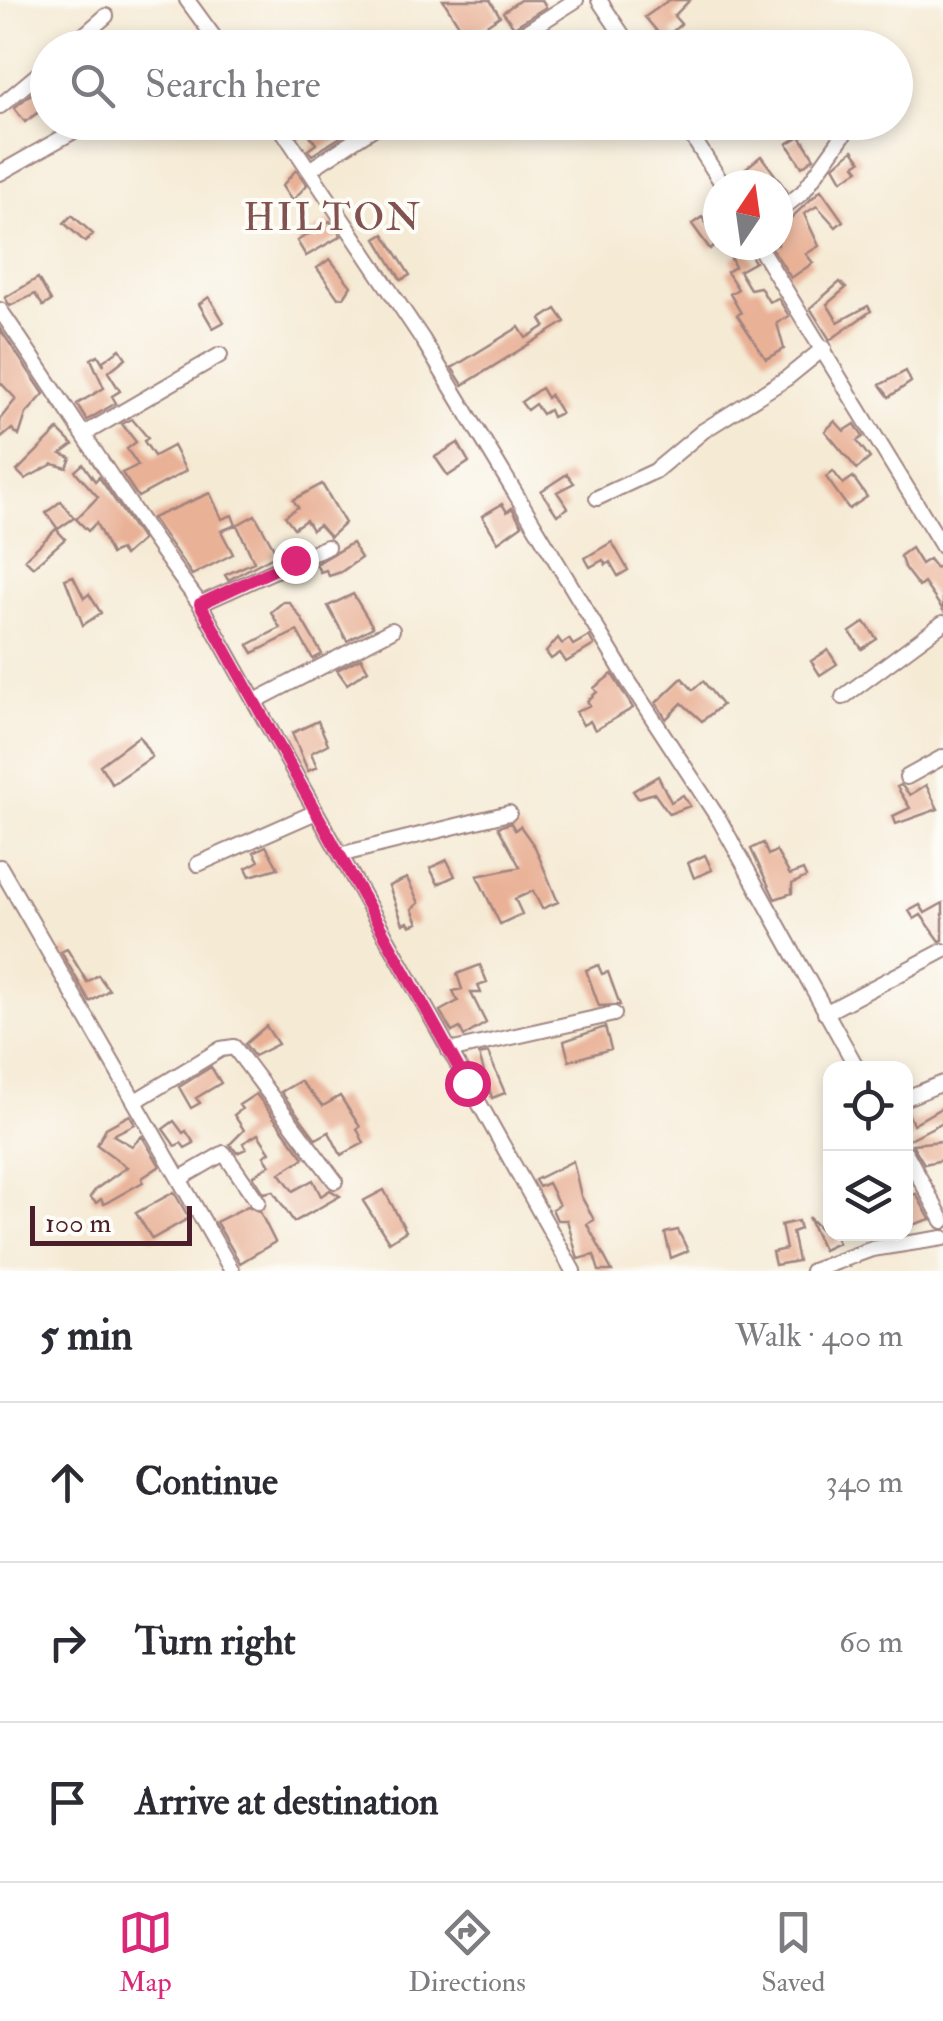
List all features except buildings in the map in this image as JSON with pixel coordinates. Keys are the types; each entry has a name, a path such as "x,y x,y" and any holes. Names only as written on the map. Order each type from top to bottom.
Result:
{"street":[{"path":"187,0 209,30"},
{"path":"529,30 576,0"},
{"path":"599,0 620,30"},
{"path":"90,30 106,16"},
{"path":"0,106 30,81"},
{"path":"0,173 58,140"},
{"path":"289,140 422,340 630,682 720,821 853,1061"},
{"path":"309,170 355,140"},
{"path":"694,140 713,170"},
{"path":"793,200 840,140"},
{"path":"768,260 943,547"},
{"path":"0,310 86,433 144,529 200,604 573,1271"},
{"path":"598,498 655,471 692,439 824,348"},
{"path":"86,433 220,355"},
{"path":"200,604 327,547"},
{"path":"843,698 943,623"},
{"path":"257,700 392,630"},
{"path":"907,777 943,757"},
{"path":"198,864 316,812"},
{"path":"343,854 508,813"},
{"path":"0,867 232,1271"},
{"path":"825,1014 943,951"},
{"path":"449,1051 614,1014"},
{"path":"136,1100 221,1048 234,1046 335,1181"},
{"path":"913,1095 943,1084"},
{"path":"181,1178 224,1152 258,1202"},
{"path":"913,1166 943,1221"},
{"path":"812,1271 943,1238"}],"district":[{"name":"HILTON","path":"333,218"}],"route":[{"path":"295,560 200,604 343,854 467,1083"}]}
